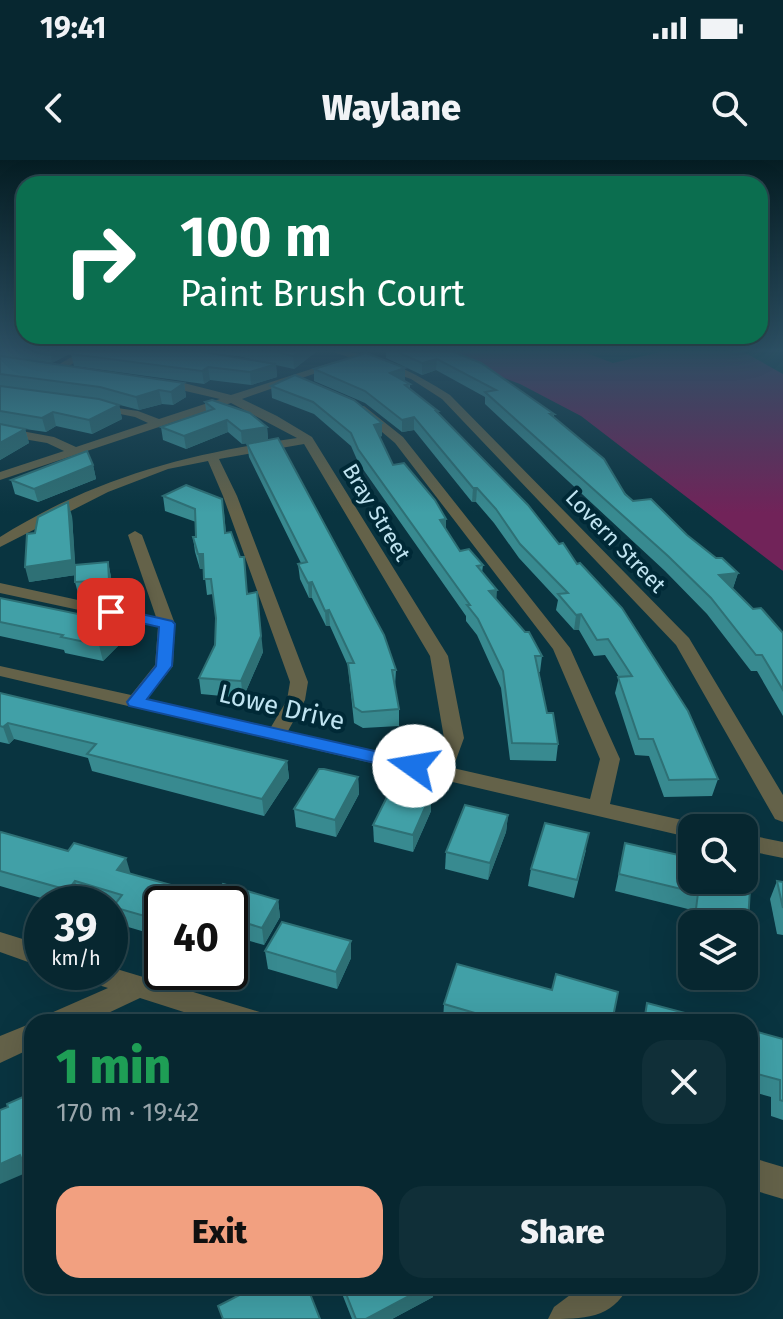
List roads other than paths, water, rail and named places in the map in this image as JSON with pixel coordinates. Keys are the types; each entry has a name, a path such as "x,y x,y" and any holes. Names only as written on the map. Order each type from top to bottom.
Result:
{"street":[{"path":"85,405 138,414 160,424"},
{"path":"0,476 217,405"},
{"name":"Bray Street","path":"249,405 276,417 308,440 439,656 454,738 441,772"},
{"path":"353,405 368,413 399,440 561,648 610,759 598,810"},
{"name":"Lovern Street","path":"454,405 683,642 783,814"},
{"path":"0,431 50,440 75,451"},
{"path":"0,543 29,523 174,462 308,440"},
{"path":"212,457 299,682 296,700 276,735"},
{"path":"135,535 167,624 164,666 135,702"},
{"path":"0,588 167,624"},
{"name":"Lowe Drive","path":"0,671 678,827"},
{"path":"758,845 783,850"},
{"path":"0,942 24,950"},
{"path":"128,984 227,1014"},
{"path":"79,1014 138,987"},
{"path":"0,1050 24,1039"},
{"path":"566,1319 600,1294"}]}
